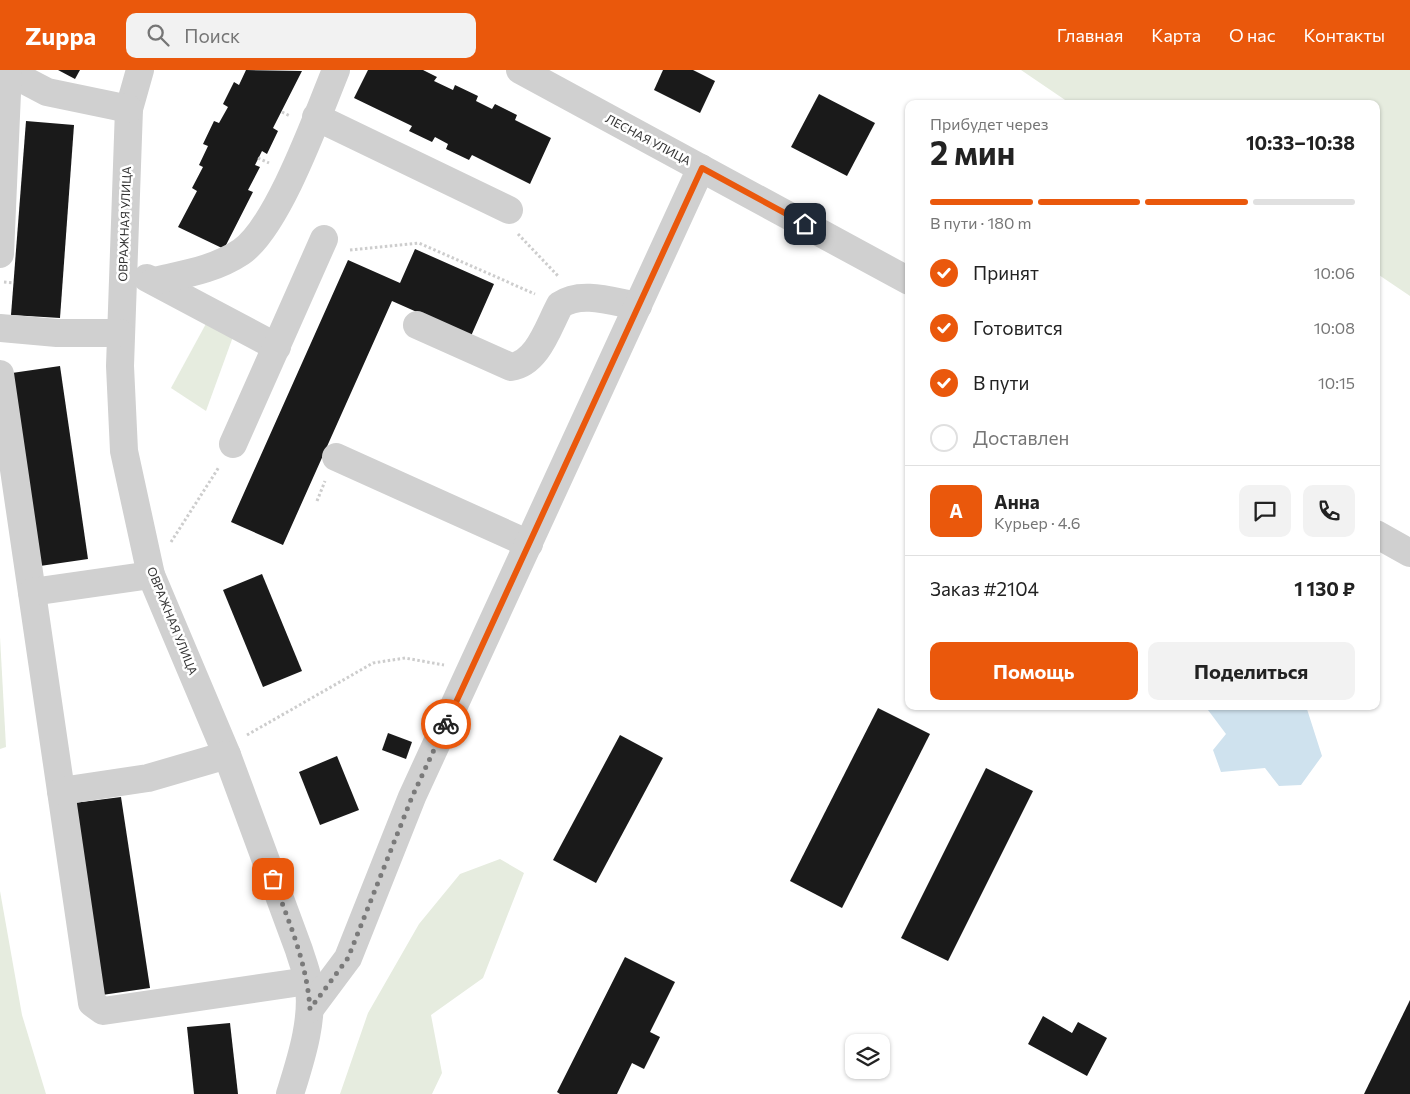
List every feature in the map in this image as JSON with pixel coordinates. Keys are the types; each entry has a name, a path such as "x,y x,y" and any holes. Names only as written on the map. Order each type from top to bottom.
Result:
{"street":[{"name":"ОВРАЖНАЯ УЛИЦА","path":"140,70 129,109 120,333 124,452 151,574 227,755 299,950 308,981 310,1009 298,1068 290,1094"},
{"path":"154,281 210,268 242,252 269,220 336,70"},
{"name":"ЛЕСНАЯ УЛИЦА","path":"520,70 905,279"},
{"path":"0,254 9,71 48,92 129,109"},
{"path":"316,117 509,210"},
{"path":"310,1009 348,958 412,797 702,168"},
{"path":"233,444 277,347 333,245"},
{"path":"124,265 277,347"},
{"path":"417,325 511,367 521,365 530,359 569,301 638,306"},
{"path":"0,328 57,333 120,333"},
{"path":"0,374 92,1003 103,1011 308,981"},
{"path":"336,457 529,544"},
{"path":"1380,536 1410,553"},
{"path":"32,592 151,574"},
{"path":"61,791 148,778 227,755"}],"path":[{"path":"509,210 510,225 569,301"},
{"path":"333,245 419,243 569,301"},
{"path":"186,519 233,444"},
{"path":"227,755 234,743 373,663 405,658 471,669"}],"shaded area":[{"path":"1021,70 1410,70 1410,296 1380,276 1380,100 1065,100"},
{"path":"208,320 234,334 206,411 171,388"},
{"path":"0,637 6,747 0,749"},
{"path":"500,859 524,873 483,978 431,1015 442,1073 432,1094 340,1094 368,1013 419,924 460,874"},
{"path":"0,891 22,1015 46,1094 0,1094"}],"water":[{"path":"1208,710 1307,710 1322,756 1301,785 1279,786 1265,768 1221,772 1213,750 1226,734"}],"building":[{"path":"58,70 80,70 75,79"},
{"path":"246,70 302,71 273,128 278,131 267,154 262,151 255,165 260,167 248,190 253,192 224,249 178,227 197,191 192,188 203,167 199,165 208,146 203,144 214,121 219,123 228,107 223,104 234,82 239,85"},
{"path":"368,70 423,70 437,77 434,81 453,90 455,85 478,96 476,101 492,109 495,104 517,115 515,120 551,138 530,184 472,155 469,160 446,149 448,144 435,137 432,142 409,131 412,126 354,98"},
{"path":"663,70 693,70 715,81 700,113 654,90"},
{"path":"819,94 875,123 847,176 791,147"},
{"path":"26,121 74,125 60,318 11,315"},
{"path":"415,249 494,284 471,336 392,301 283,545 231,522 348,260 400,283"},
{"path":"60,366 88,559 40,566 12,373"},
{"path":"262,574 302,671 263,687 223,590"},
{"path":"878,708 930,734 842,908 790,881"},
{"path":"388,733 412,742 406,759 382,750"},
{"path":"620,735 663,758 596,883 553,860"},
{"path":"337,756 359,810 320,825 299,772"},
{"path":"986,768 1033,791 948,961 901,938"},
{"path":"121,797 150,988 102,995 74,803"},
{"path":"625,957 675,982 650,1032 660,1037 644,1069 632,1063 617,1094 560,1094 557,1092"},
{"path":"1410,1000 1410,1094 1364,1094"},
{"path":"1043,1016 1072,1033 1078,1022 1107,1038 1087,1076 1028,1044"},
{"path":"230,1023 238,1094 194,1094 187,1027"}],"way so far":[{"path":"273,879 304,966 308,981 310,1009 348,958 412,797 446,724"}],"route":[{"path":"446,724 702,168 805,224"}]}
